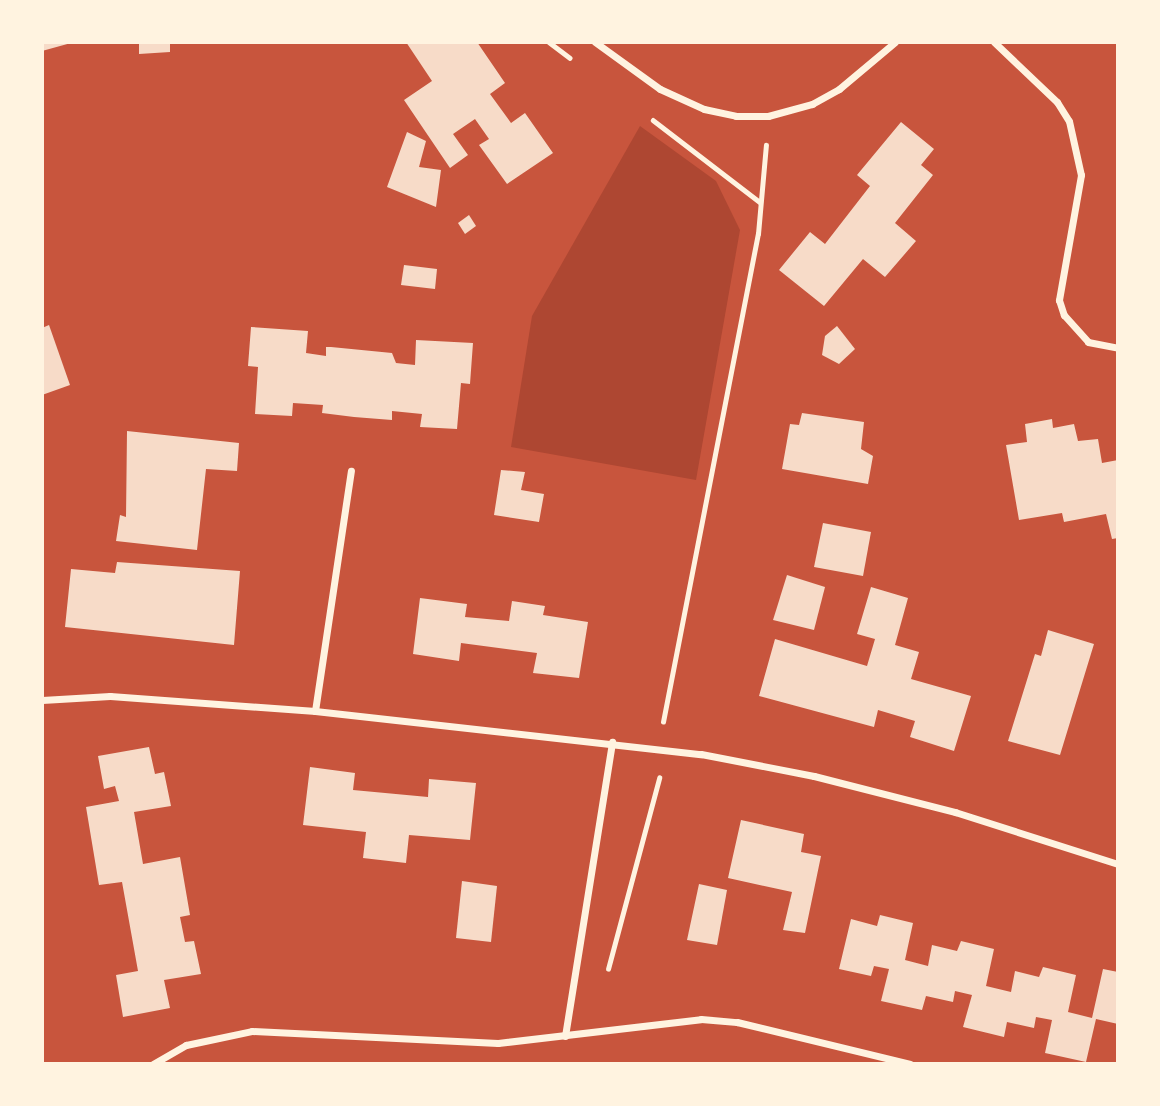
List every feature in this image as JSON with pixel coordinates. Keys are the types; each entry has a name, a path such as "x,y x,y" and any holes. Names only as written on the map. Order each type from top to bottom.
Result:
{"street":[{"path":"595,42 660,89 704,109 736,116 768,116 813,104 839,89 895,42"},
{"path":"994,42 1057,102 1069,121 1081,175 1059,283 1059,300 1063,315 1088,342 1118,348"},
{"path":"316,711 351,471"},
{"path":"42,700 110,696 316,711 657,748 802,774 955,812 1118,864"},
{"path":"565,1037 612,742"},
{"path":"153,1064 186,1045 252,1031 498,1044 565,1037 657,1022 713,1020 910,1064"}],"path":[{"path":"604,977 663,765 657,748 758,234 768,116"}],"shaded area":[{"path":"640,126 716,181 740,230 696,480 511,447 532,316"}],"building":[{"path":"42,42 71,42 71,43 42,51"},
{"path":"139,42 170,42 170,52 139,54"},
{"path":"406,42 477,42 505,83 490,94 511,123 525,113 553,153 507,184 479,145 489,139 475,119 453,134 468,155 450,168 404,100 432,81"},
{"path":"901,122 934,149 921,165 933,175 895,223 916,241 885,277 863,259 824,306 779,270 810,232 825,244 870,186 857,175"},
{"path":"407,132 426,141 419,167 441,170 436,207 387,187"},
{"path":"469,215 476,226 465,234 458,223"},
{"path":"404,265 437,269 435,289 401,285"},
{"path":"49,325 70,385 42,395 42,328"},
{"path":"837,326 855,349 839,364 822,355 825,336"},
{"path":"251,327 308,331 306,353 326,356 326,347 331,347 392,353 396,363 415,365 416,340 473,343 470,384 461,383 457,429 420,427 422,414 392,411 392,420 354,417 322,413 323,405 293,403 292,416 255,414 258,367 248,366"},
{"path":"802,413 864,422 861,449 873,456 868,484 782,469 790,424 799,425"},
{"path":"1052,419 1053,428 1074,424 1078,441 1098,439 1102,463 1118,460 1118,538 1112,539 1106,514 1064,522 1062,513 1019,520 1006,445 1027,442 1025,424"},
{"path":"127,431 239,443 237,471 206,469 197,550 116,541 120,515 126,517"},
{"path":"501,470 525,472 521,490 544,494 539,522 494,515"},
{"path":"823,523 871,532 863,576 814,567"},
{"path":"117,562 240,571 234,645 65,627 71,569 115,573"},
{"path":"787,575 825,587 814,630 773,620"},
{"path":"871,587 908,598 895,645 919,652 911,679 971,696 954,751 910,737 915,721 878,710 874,727 759,696 775,639 867,666 875,639 857,634"},
{"path":"420,598 467,604 465,617 509,621 512,601 545,606 543,615 588,622 579,678 533,673 537,653 461,643 459,661 413,654"},
{"path":"1048,630 1094,644 1060,755 1008,741 1035,654 1041,656"},
{"path":"149,747 155,774 164,772 171,806 134,812 143,864 180,857 190,915 180,917 185,942 194,941 201,974 164,980 170,1008 123,1017 116,975 138,971 122,882 99,885 86,807 119,801 115,786 104,789 98,756"},
{"path":"310,767 355,773 353,790 428,797 429,779 476,783 470,840 409,835 406,863 363,858 366,832 303,825"},
{"path":"741,820 804,834 801,852 821,856 805,933 783,930 792,892 728,878"},
{"path":"462,881 497,886 491,942 456,938"},
{"path":"699,884 727,890 717,945 687,940"},
{"path":"880,915 913,923 905,960 928,966 932,945 957,951 961,941 994,949 986,986 1011,992 1015,971 1039,977 1043,967 1076,975 1068,1012 1092,1018 1103,969 1118,972 1118,1024 1096,1019 1086,1062 1045,1053 1052,1020 1036,1017 1034,1028 1007,1022 1004,1037 963,1027 972,995 955,991 953,1002 926,996 922,1010 881,1001 889,969 874,966 871,976 839,969 851,919 877,926"}]}
